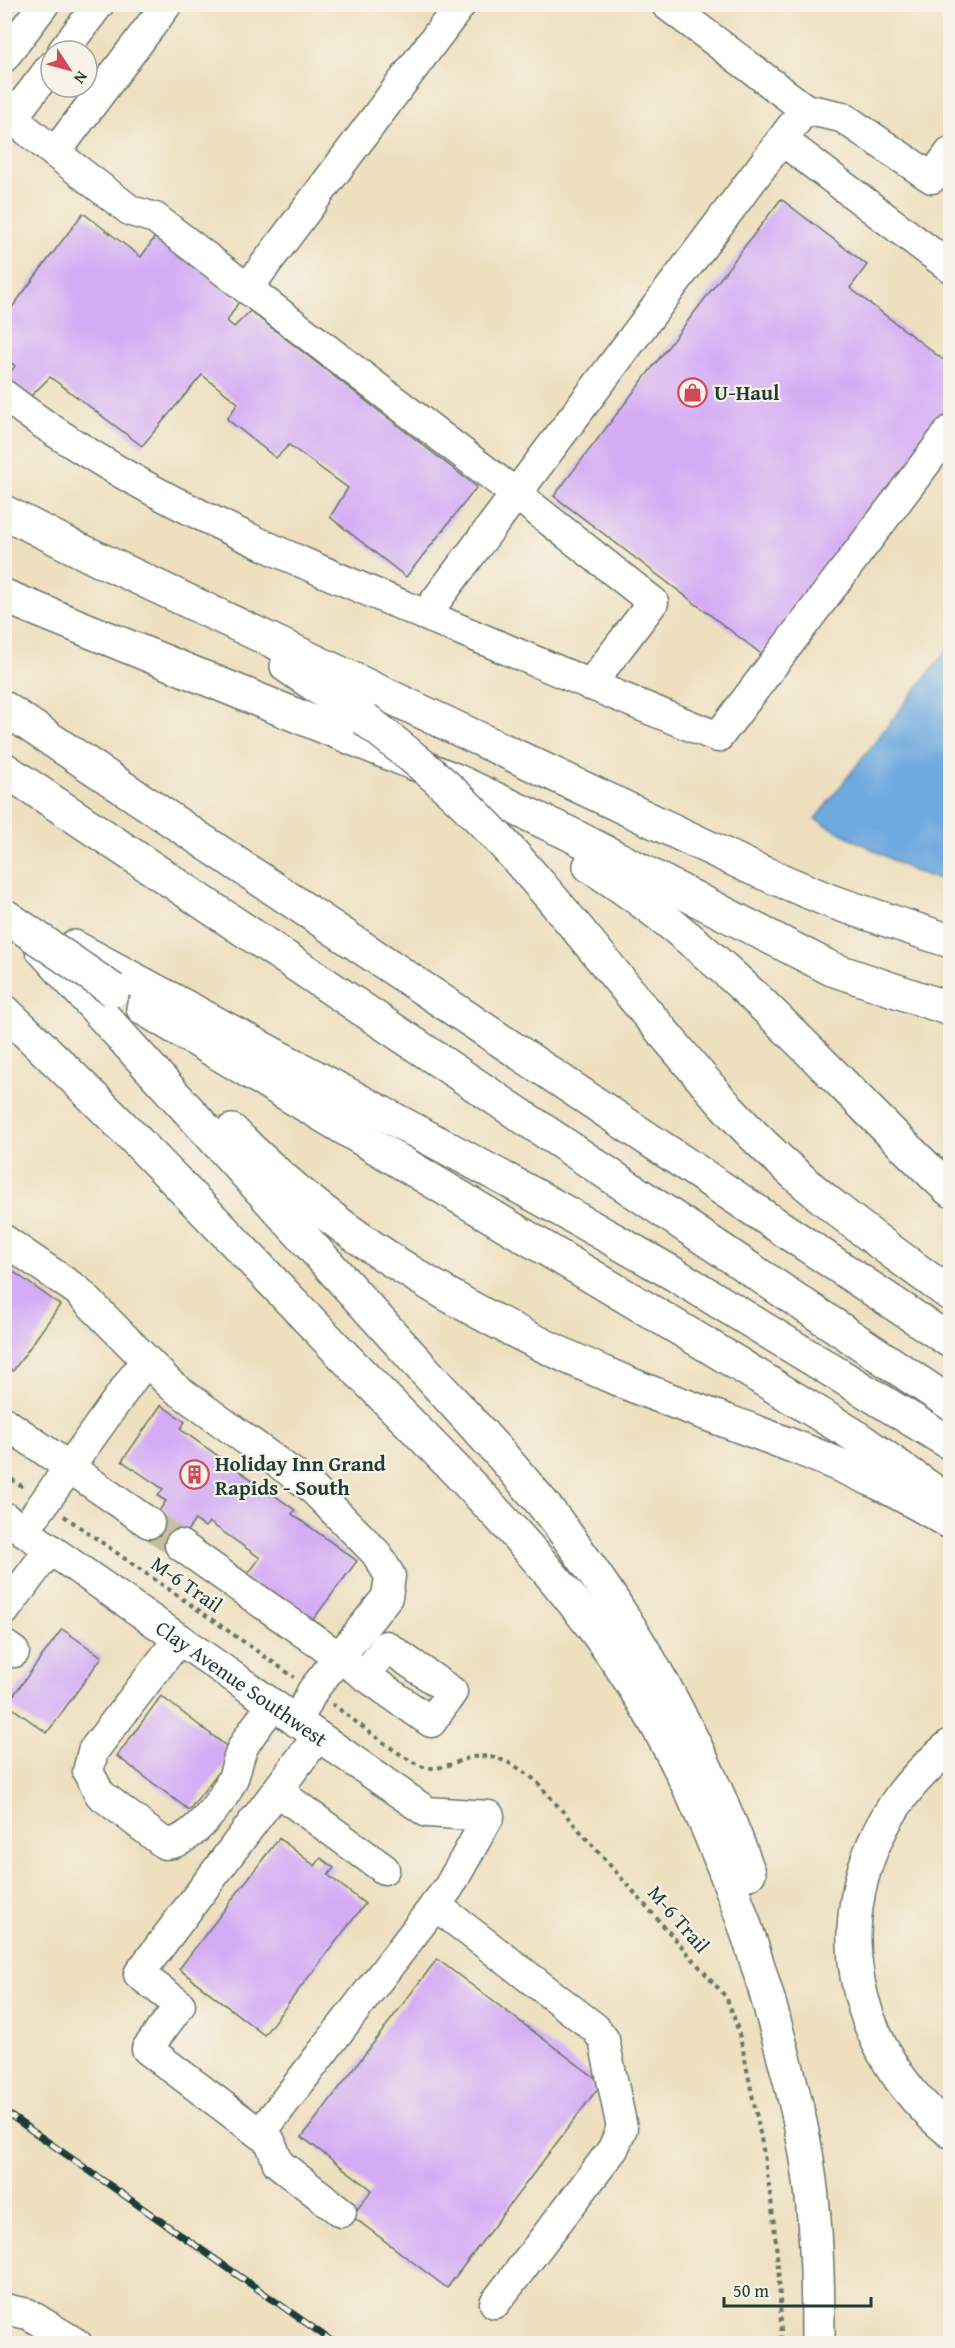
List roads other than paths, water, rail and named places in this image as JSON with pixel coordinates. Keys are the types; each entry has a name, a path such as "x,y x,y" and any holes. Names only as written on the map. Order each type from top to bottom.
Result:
{"highway":[{"path":"4,512 752,868 830,902 951,941"},
{"path":"82,551 250,643 364,730 611,879 655,911 740,982 951,1190"},
{"path":"4,596 364,730 824,965 951,1009"},
{"path":"4,708 951,1341"},
{"path":"364,730 416,759 485,824 736,1116 778,1158 850,1220 951,1294"},
{"path":"4,769 951,1403"},
{"path":"4,907 163,1060 244,1142 303,1194 381,1252 462,1303 532,1340 638,1387 879,1483 951,1522"},
{"path":"4,907 503,1456 566,1533 619,1609 670,1694 731,1822 757,1896 792,2021 815,2225 818,2343"},
{"path":"4,914 74,947 540,1198 674,1274 951,1443"},
{"path":"4,914 113,990 712,1348 852,1434 951,1503"},
{"path":"4,1011 134,1138 516,1535 599,1635 639,1695 688,1782 724,1868 757,1955 790,2080 809,2168"},
{"path":"951,1746 925,1768 895,1805 874,1843 860,1882 855,1927 856,1967 863,2008 876,2042 899,2080 924,2110 951,2131"}],"street":[{"path":"4,57 45,4"},
{"path":"52,4 90,16 72,39"},
{"path":"55,153 167,4"},
{"path":"247,289 461,4"},
{"path":"666,4 805,109 842,117 941,185 951,153"},
{"path":"39,80 7,116 131,212 155,218 516,494 653,602 590,685"},
{"path":"425,615 805,109"},
{"path":"782,141 951,267"},
{"path":"4,395 26,412 162,496 344,581 718,737 951,431"},
{"path":"4,1240 78,1292 171,1385 310,1486 376,1553 390,1576 387,1596 362,1630 337,1655 312,1690 308,1729 277,1791 139,1974 180,2005 147,2049 270,2141 278,2163 340,2212"},
{"path":"14,1524 70,1468 145,1361"},
{"path":"4,1422 149,1523"},
{"name":"Clay Avenue Southwest","path":"14,1524 427,1812 489,1816 449,1887 435,1905"},
{"path":"180,1545 365,1676"},
{"path":"4,1611 50,1549"},
{"path":"179,1639 93,1751 88,1772 100,1794 165,1844 176,1844 190,1836 204,1820 232,1780 243,1747 273,1705"},
{"path":"277,1791 384,1869"},
{"path":"260,2134 435,1905 596,2028 604,2040 622,2128 613,2149 495,2303"},
{"path":"4,2309 28,2314 77,2343"}],"water":[{"path":"950,646 950,882 913,871 815,819"}],"tunnel":[{"path":"149,1523 180,1545"}],"railway":[{"path":"4,2111 336,2344"}],"place":[{"name":"U-Haul","path":"693,392"},
{"name":"Holiday Inn Grand Rapids - South","path":"194,1475"}]}
